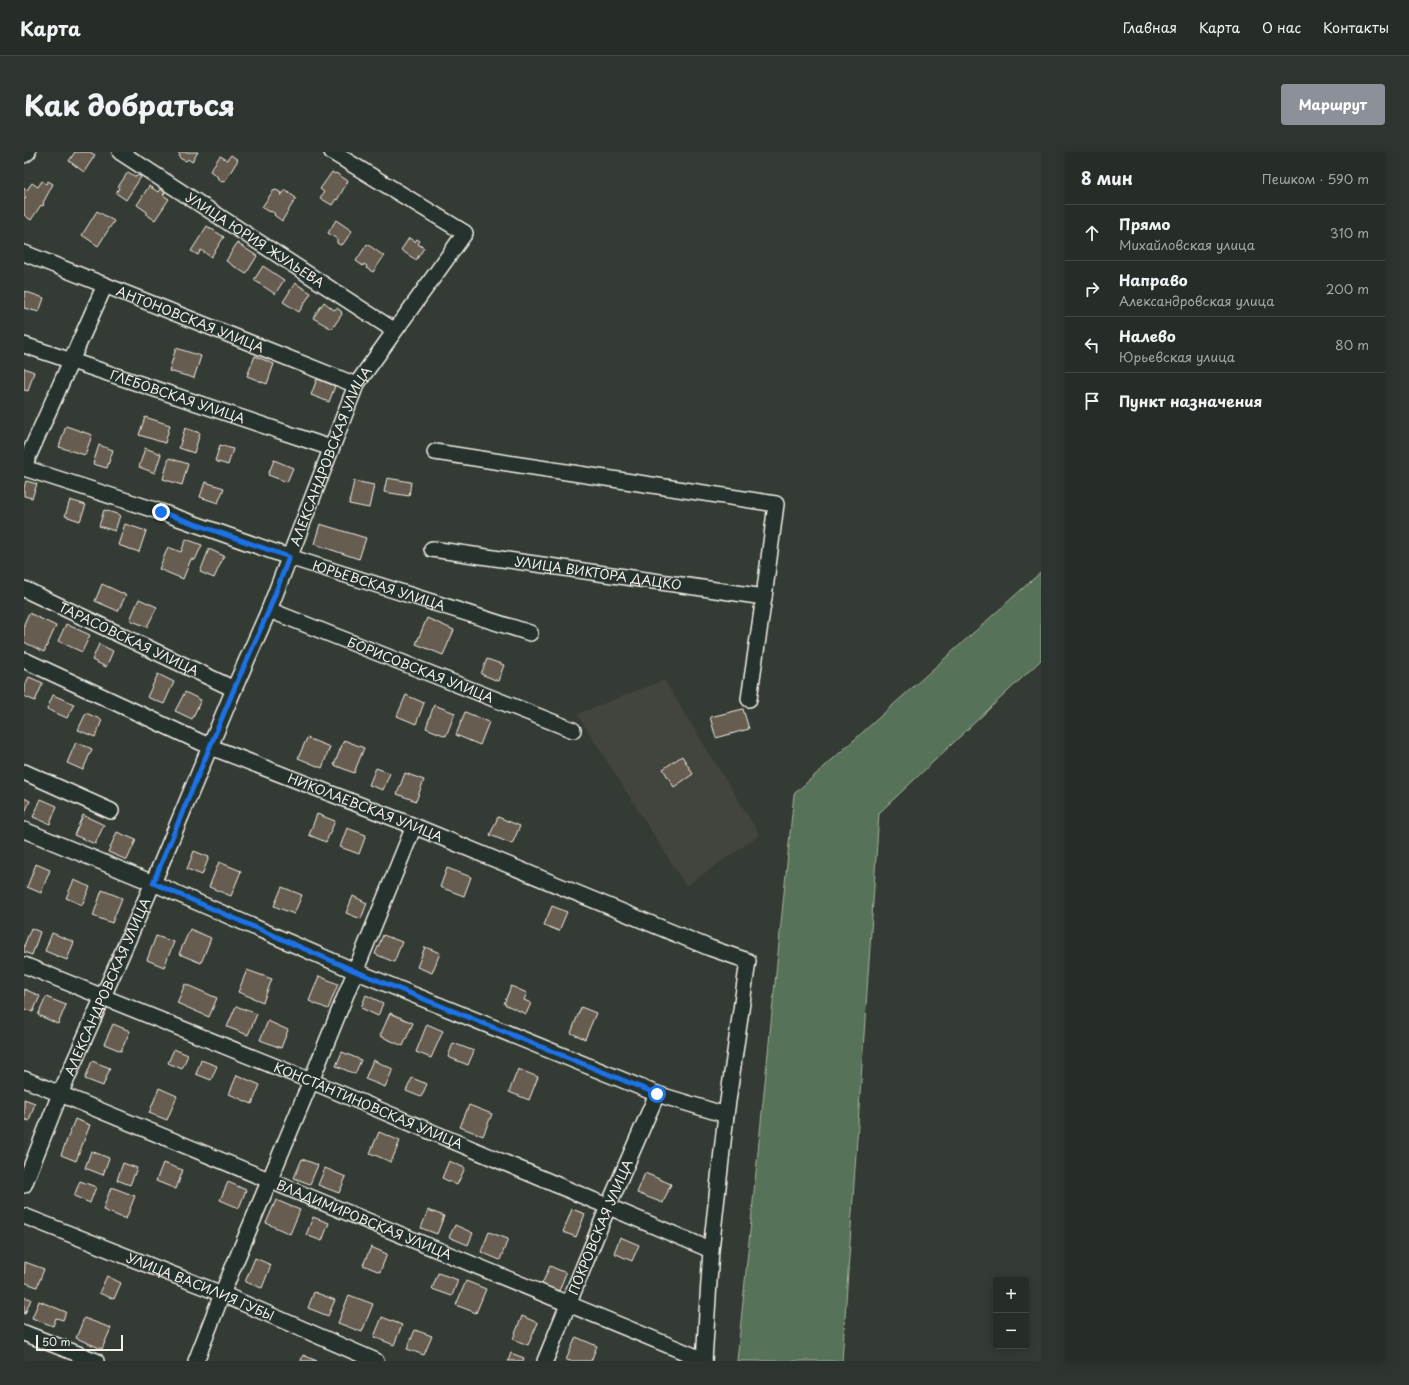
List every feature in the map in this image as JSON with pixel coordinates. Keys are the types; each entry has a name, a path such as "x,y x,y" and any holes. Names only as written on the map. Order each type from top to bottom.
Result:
{"street":[{"path":"24,155 28,152"},
{"name":"УЛИЦА ЮРИЯ ЖУЛЬЕВА","path":"120,152 390,327"},
{"name":"АЛЕКСАНДРОВСКАЯ УЛИЦА","path":"24,1185 60,1094 153,883 234,689 269,610 356,385 465,233 332,152"},
{"name":"АНТОНОВСКАЯ УЛИЦА","path":"24,253 356,385"},
{"path":"24,467 104,285"},
{"name":"ГЛЕБОВСКАЯ УЛИЦА","path":"24,344 70,361 331,448"},
{"path":"435,452 776,504 749,699"},
{"name":"ЮРЬЕВСКАЯ УЛИЦА","path":"24,467 161,512 289,557 530,633"},
{"name":"УЛИЦА ВИКТОРА ДАЦКО","path":"432,549 764,597"},
{"name":"ТАРАСОВСКАЯ УЛИЦА","path":"24,590 234,689"},
{"name":"БОРИСОВСКАЯ УЛИЦА","path":"269,610 573,730"},
{"name":"НИКОЛАЕВСКАЯ УЛИЦА","path":"24,660 211,746 414,826 710,948 748,961 726,1115"},
{"path":"24,772 111,810"},
{"path":"196,1361 222,1294 311,1081 414,826"},
{"path":"24,830 153,883 355,971 657,1094 726,1115 711,1250 704,1360"},
{"name":"КОНСТАНТИНОВСКАЯ УЛИЦА","path":"24,965 311,1081 711,1250"},
{"name":"ВЛАДИМИРОВСКАЯ УЛИЦА","path":"24,1079 704,1360"},
{"name":"ПОКРОВСКАЯ УЛИЦА","path":"545,1361 608,1207 657,1094"},
{"name":"УЛИЦА ВАСИЛИЯ ГУБЫ","path":"24,1216 222,1294 376,1361"},
{"path":"24,1332 96,1361"}],"shaded area":[{"path":"664,680 760,835 686,886 577,714"}],"green space":[{"path":"1041,572 1041,660 879,813 842,1361 737,1361 794,794"}],"building":[{"path":"75,152 90,152 95,155 84,172 69,161"},
{"path":"178,152 198,152 192,162 188,159 186,161 181,159"},
{"path":"231,155 238,160 225,181 222,182 210,171 220,156 227,160"},
{"path":"128,172 136,177 138,175 141,177 126,200 116,193 119,188 118,187"},
{"path":"332,172 348,181 337,200 336,199 332,205 320,198 324,192 320,189"},
{"path":"42,181 46,184 48,181 53,184 43,203 43,206 41,205 31,220 24,215 24,199 26,197 24,196 24,188 27,190 32,183 38,187"},
{"path":"149,186 158,192 160,189 165,193 163,195 169,199 155,220 147,215 147,212 137,205"},
{"path":"276,190 280,192 281,196 285,190 296,198 282,221 271,211 270,212 262,207 273,191"},
{"path":"97,211 114,221 98,246 82,235"},
{"path":"336,220 352,231 343,244 340,245 337,243 337,239 328,233"},
{"path":"207,226 224,237 211,257 201,250 198,255 191,251"},
{"path":"409,238 415,242 417,239 420,241 418,244 424,248 416,260 401,250"},
{"path":"237,243 257,256 246,274 226,261"},
{"path":"367,244 384,256 373,272 366,268 367,266 364,264 363,266 356,261"},
{"path":"263,266 284,280 275,294 254,280"},
{"path":"295,283 311,293 299,312 283,302"},
{"path":"24,291 44,298 39,312 24,308"},
{"path":"324,302 334,310 337,308 342,314 332,329 313,318"},
{"path":"176,348 201,356 194,378 169,371"},
{"path":"255,356 274,364 267,384 247,376"},
{"path":"24,368 34,372 28,391 24,390"},
{"path":"317,379 335,386 329,402 311,395"},
{"path":"145,417 170,425 165,443 139,435"},
{"path":"66,426 92,435 85,455 59,447"},
{"path":"185,428 200,433 194,453 179,448"},
{"path":"99,445 113,450 107,468 93,464"},
{"path":"220,445 233,449 228,465 215,461"},
{"path":"145,448 161,454 155,473 139,467"},
{"path":"169,458 188,464 182,485 163,479"},
{"path":"274,460 293,468 287,482 268,475"},
{"path":"387,478 411,482 409,496 384,492"},
{"path":"26,481 37,484 32,498 24,496"},
{"path":"354,481 374,485 369,508 349,504"},
{"path":"205,482 224,488 218,503 200,497"},
{"path":"70,500 86,505 80,521 65,516"},
{"path":"104,510 120,515 115,531 99,526"},
{"path":"125,524 146,531 139,552 118,545"},
{"path":"320,524 366,538 359,559 314,544"},
{"path":"186,539 202,545 195,560 191,559 183,579 159,569 168,547 181,552"},
{"path":"209,549 224,556 214,578 200,572"},
{"path":"102,584 126,595 118,611 95,601"},
{"path":"139,599 157,607 147,627 130,620"},
{"path":"29,613 56,626 44,652 24,642 24,624"},
{"path":"427,618 454,630 443,655 416,644"},
{"path":"66,624 90,635 82,652 58,641"},
{"path":"99,644 113,651 106,667 92,660"},
{"path":"487,659 504,665 498,681 481,674"},
{"path":"158,674 174,682 164,704 147,697"},
{"path":"29,677 43,683 35,701 24,696 24,687"},
{"path":"185,692 201,700 192,719 175,711"},
{"path":"53,695 74,704 67,718 47,709"},
{"path":"406,695 424,703 416,724 397,716"},
{"path":"434,705 455,713 446,736 426,728"},
{"path":"743,709 749,729 716,738 710,717"},
{"path":"465,712 489,722 480,745 456,735"},
{"path":"86,713 102,720 95,737 78,730"},
{"path":"307,738 330,747 322,768 298,758"},
{"path":"344,740 364,748 354,773 334,765"},
{"path":"76,742 92,749 83,770 67,763"},
{"path":"682,756 693,774 674,787 663,769"},
{"path":"376,768 390,773 383,790 369,785"},
{"path":"405,773 424,780 416,801 397,794"},
{"path":"24,798 30,801 24,815"},
{"path":"41,799 57,806 50,824 33,817"},
{"path":"317,814 335,821 326,842 309,835"},
{"path":"83,815 104,825 95,844 74,835"},
{"path":"498,817 520,826 512,844 490,835"},
{"path":"347,828 366,835 359,854 340,847"},
{"path":"117,832 136,840 127,860 108,852"},
{"path":"194,851 209,857 202,875 187,869"},
{"path":"219,862 241,871 231,896 209,887"},
{"path":"36,864 50,870 41,893 27,887"},
{"path":"447,868 471,877 464,896 440,887"},
{"path":"74,880 90,887 82,905 66,898"},
{"path":"282,887 302,895 294,914 274,906"},
{"path":"102,890 122,898 112,923 93,916"},
{"path":"353,896 367,903 361,919 346,913"},
{"path":"552,906 567,912 559,931 544,925"},
{"path":"31,928 40,932 32,955 24,952 24,946"},
{"path":"190,929 211,938 201,963 179,954"},
{"path":"52,933 74,942 67,960 45,951"},
{"path":"383,935 402,942 394,962 375,954"},
{"path":"156,936 174,942 164,967 147,960"},
{"path":"425,947 440,953 432,973 417,967"},
{"path":"247,970 272,979 263,1002 238,992"},
{"path":"319,976 338,984 328,1009 309,1001"},
{"path":"185,984 217,998 209,1017 177,1003"},
{"path":"511,986 527,993 524,1000 531,1003 526,1014 504,1004"},
{"path":"24,989 40,996 33,1012 24,1009"},
{"path":"366,995 383,1003 378,1016 361,1008"},
{"path":"46,997 66,1005 58,1024 38,1015"},
{"path":"236,1006 257,1014 248,1035 227,1027"},
{"path":"581,1007 596,1013 585,1039 571,1033"},
{"path":"390,1013 413,1023 403,1046 380,1036"},
{"path":"268,1021 288,1030 281,1048 260,1040"},
{"path":"113,1024 130,1031 121,1051 104,1044"},
{"path":"427,1024 443,1031 431,1058 416,1052"},
{"path":"453,1043 474,1051 468,1065 448,1057"},
{"path":"174,1049 188,1055 182,1069 168,1063"},
{"path":"342,1052 361,1060 355,1074 336,1066"},
{"path":"201,1060 217,1066 211,1080 196,1074"},
{"path":"373,1060 393,1069 385,1087 365,1079"},
{"path":"92,1061 110,1068 103,1086 85,1079"},
{"path":"518,1069 538,1077 529,1100 509,1092"},
{"path":"237,1075 260,1085 252,1104 229,1094"},
{"path":"412,1078 427,1084 421,1097 406,1091"},
{"path":"159,1088 177,1096 167,1120 149,1113"},
{"path":"24,1099 35,1103 29,1121 24,1119"},
{"path":"469,1105 492,1114 483,1136 460,1127"},
{"path":"75,1119 90,1125 76,1161 61,1155"},
{"path":"379,1132 400,1141 391,1162 370,1153"},
{"path":"91,1151 109,1158 103,1175 85,1168"},
{"path":"302,1159 318,1165 310,1184 294,1178"},
{"path":"449,1161 465,1168 457,1185 442,1178"},
{"path":"123,1163 137,1168 130,1185 117,1180"},
{"path":"163,1163 183,1170 176,1189 156,1181"},
{"path":"325,1168 346,1177 339,1193 318,1185"},
{"path":"645,1173 671,1184 663,1203 637,1193"},
{"path":"80,1181 96,1187 90,1203 74,1196"},
{"path":"228,1182 246,1190 239,1208 220,1200"},
{"path":"111,1187 135,1196 126,1219 103,1210"},
{"path":"276,1200 300,1210 290,1234 266,1223"},
{"path":"572,1209 585,1214 576,1237 563,1232"},
{"path":"428,1210 444,1216 437,1234 421,1228"},
{"path":"313,1217 329,1223 322,1241 306,1235"},
{"path":"455,1225 473,1233 468,1245 449,1237"},
{"path":"489,1232 508,1239 500,1260 481,1252"},
{"path":"620,1237 639,1245 632,1261 614,1253"},
{"path":"371,1247 387,1254 380,1272 363,1265"},
{"path":"255,1258 271,1265 262,1288 245,1282"},
{"path":"25,1262 44,1269 37,1287 24,1282"},
{"path":"550,1266 566,1273 559,1291 542,1284"},
{"path":"438,1273 458,1280 452,1296 432,1289"},
{"path":"107,1276 121,1283 114,1299 99,1293"},
{"path":"466,1281 486,1289 476,1313 456,1305"},
{"path":"314,1292 335,1300 328,1316 308,1308"},
{"path":"349,1295 373,1304 362,1332 338,1323"},
{"path":"24,1297 31,1299 25,1314 24,1314"},
{"path":"39,1301 66,1312 63,1320 56,1318 53,1326 32,1318"},
{"path":"522,1316 538,1323 528,1345 513,1339"},
{"path":"382,1317 402,1325 394,1345 374,1337"},
{"path":"84,1318 111,1328 102,1349 76,1338"},
{"path":"415,1330 432,1336 424,1355 407,1349"},
{"path":"576,1337 597,1346 591,1361 566,1360"},
{"path":"511,1353 524,1358 523,1361 508,1361"},
{"path":"303,1355 317,1361 301,1361"}],"route":[{"path":"161,512 289,557 269,610 234,689 153,883 355,971 657,1094"}]}
